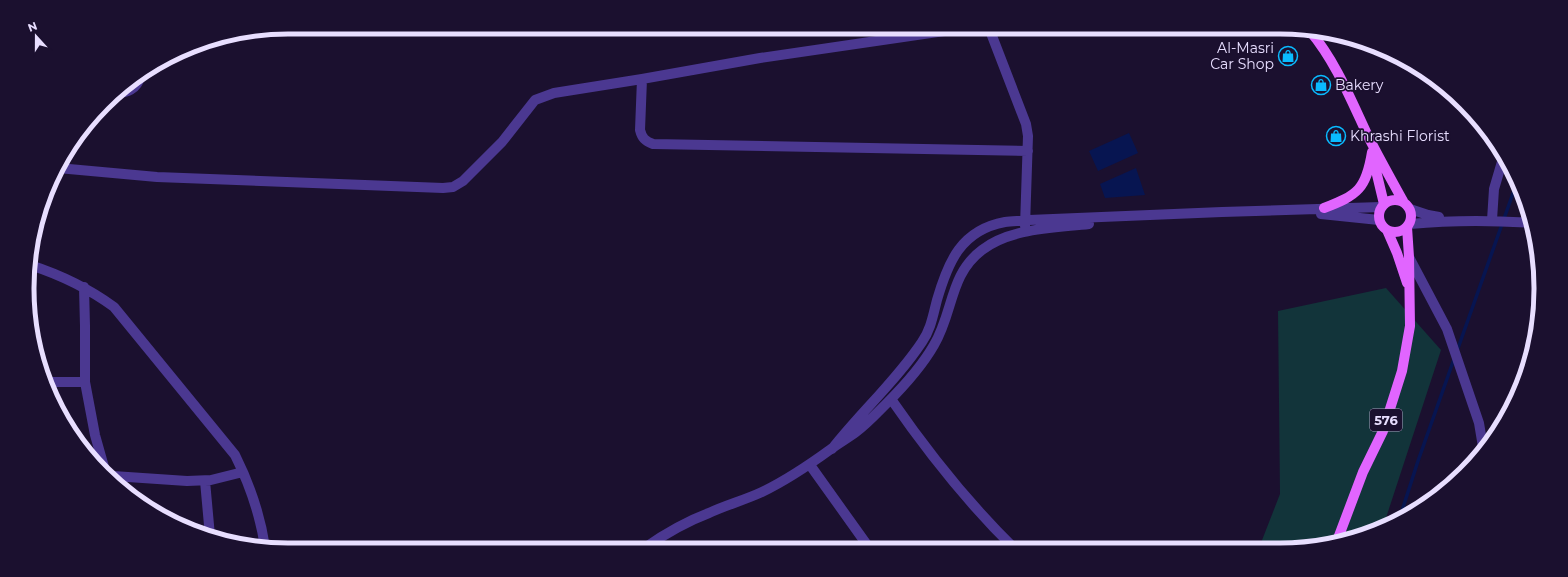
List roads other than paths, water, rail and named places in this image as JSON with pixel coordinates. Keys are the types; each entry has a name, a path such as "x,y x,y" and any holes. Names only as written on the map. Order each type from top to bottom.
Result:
{"main road":[{"path":"1314,36 1321,44 1346,91 1402,201 1410,209 1412,214 1408,225 1410,293"},
{"path":"1368,136 1383,206"},
{"path":"1324,208 1342,201 1359,188 1369,171 1372,152"},
{"path":"1402,201 1392,200 1383,206 1379,215 1379,220 1381,225 1387,230 1395,232 1400,232 1408,225"},
{"path":"1387,230 1397,253 1410,293"},
{"name":"576","path":"1339,535 1363,472 1382,431 1402,371 1410,326 1410,293"}],"street":[{"path":"64,169 157,177 443,188 453,187 463,181 502,142 535,100 554,93 760,58 918,34"},
{"path":"991,34 1026,124 1028,151 1025,232"},
{"path":"642,79 640,130 642,137 646,142 653,144 1028,151"},
{"path":"1492,220 1494,189 1501,164"},
{"path":"832,449 849,426 914,354 931,324 945,274 951,260 960,247 973,236 989,227 1004,222 1025,220 1383,206"},
{"path":"1410,209 1428,215 1454,220"},
{"path":"1290,210 1379,220"},
{"path":"653,543 690,521 764,491 810,465 858,431 890,399 920,365 934,345 948,314 956,284 963,269 983,249 995,242 1017,233 1144,216"},
{"path":"1408,225 1454,220 1492,220 1525,222"},
{"path":"1410,257 1447,329 1479,423 1482,442"},
{"path":"35,267 49,271 84,287 114,307 214,427 235,455 243,472 256,505 263,541"},
{"path":"84,287 85,382 95,435 102,461"},
{"path":"52,382 85,382"},
{"path":"890,399 914,433 994,528 1009,543"},
{"path":"810,465 866,543"},
{"path":"117,476 187,481 211,480 243,472"},
{"path":"205,480 209,530"}],"waterway":[{"path":"1457,351 1514,190"},
{"path":"1402,512 1454,359"}],"place":[{"name":"Al-Masri Car Shop","path":"1288,56"},
{"name":"Bakery","path":"1321,85"},
{"name":"Khrashi Florist","path":"1336,136"}]}
